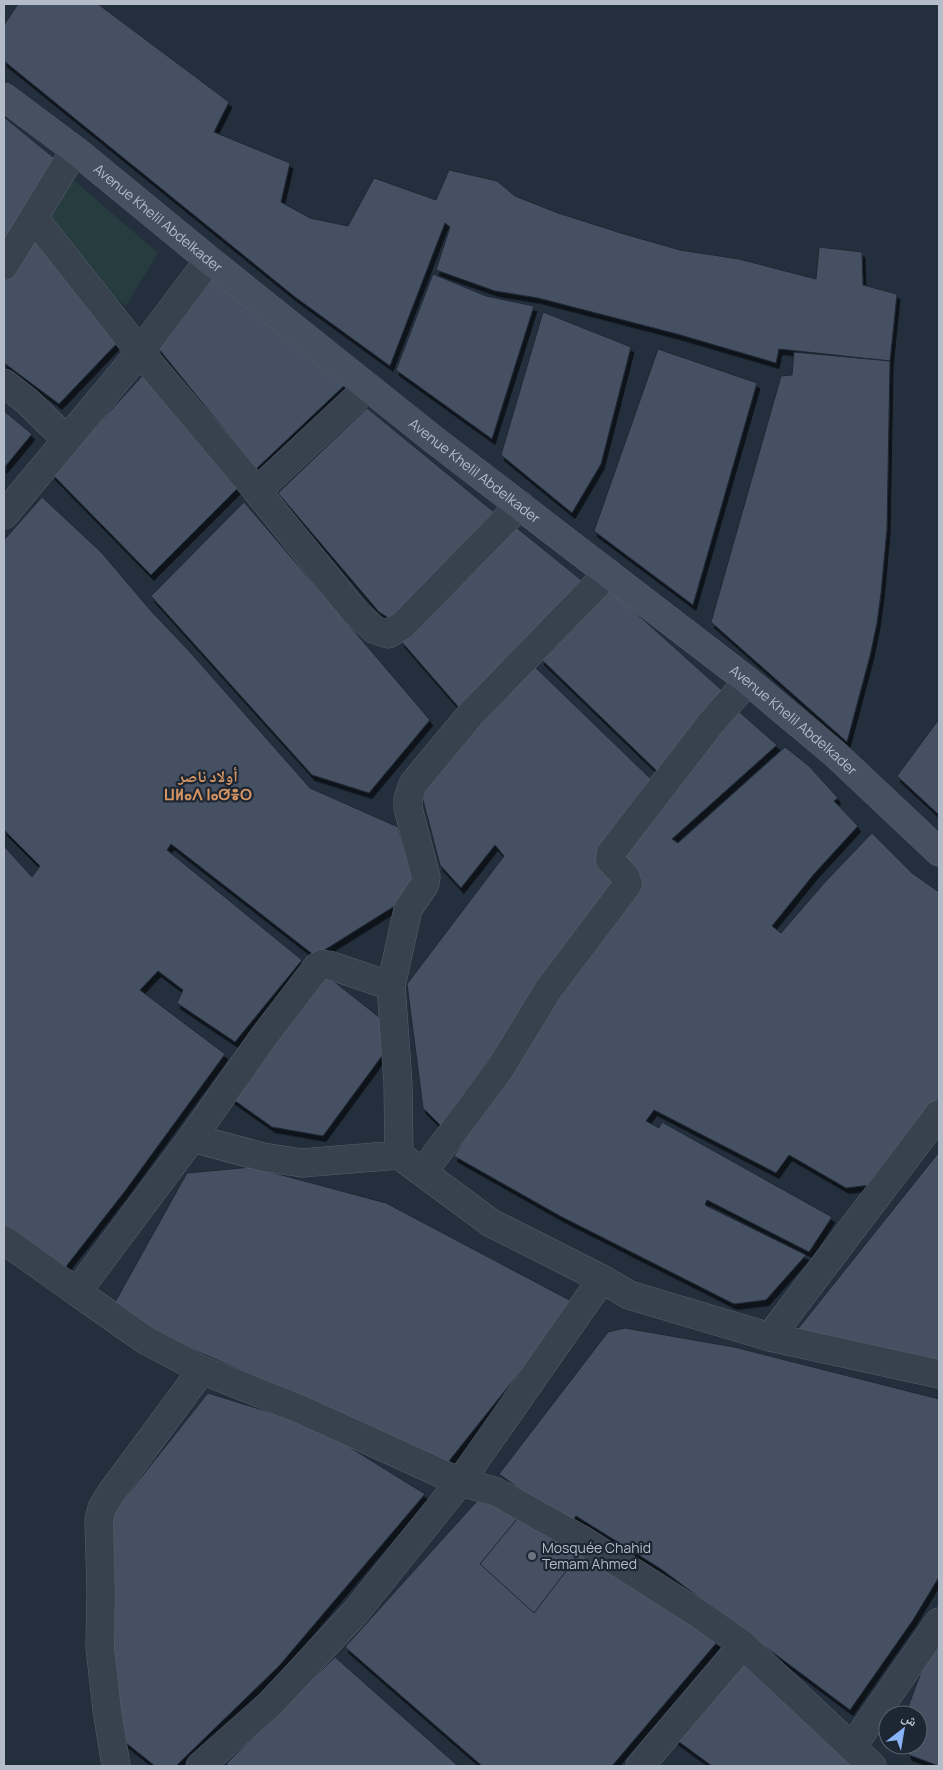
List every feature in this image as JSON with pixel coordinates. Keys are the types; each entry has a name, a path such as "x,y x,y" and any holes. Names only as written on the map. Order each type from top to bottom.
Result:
{"street":[{"name":"Avenue Khelil Abdelkader","path":"4,97 75,150 433,439 748,681 834,753 939,852"},
{"path":"4,266 75,150"},
{"path":"34,218 140,352 360,617 374,630 388,634 403,626 520,505"},
{"path":"4,515 140,352 209,260"},
{"path":"4,383 27,401 66,439"},
{"path":"257,491 368,387"},
{"path":"399,1155 398,1084 390,986 408,909 425,884 426,877 408,808 408,799 413,784 471,714 608,573"},
{"path":"423,1172 500,1069 548,990 628,884 625,876 610,860 611,853 711,723 748,681"},
{"path":"77,1292 317,967 322,964 390,986"},
{"path":"770,1337 939,1114"},
{"path":"192,1138 263,1157 302,1163 399,1155 491,1223 630,1295 770,1337 939,1374"},
{"path":"7,1249 77,1292 147,1341 202,1370 302,1410 460,1482 497,1492 584,1541 702,1616 743,1645 872,1766"},
{"path":"200,1766 271,1703 355,1613 460,1482 602,1279"},
{"path":"116,1766 100,1647 102,1592 99,1520 102,1508 111,1493 202,1370"},
{"path":"852,1747 939,1622"},
{"path":"640,1766 743,1645"}],"green space":[{"path":"71,178 158,253 126,306 105,290 44,217"}],"building":[{"path":"18,4 98,4 229,102 214,132 290,163 281,202 310,218 348,226 374,178 436,200 449,170 497,181 515,196 558,213 624,234 680,250 739,259 816,279 819,247 862,252 863,285 897,294 890,361 779,349 776,363 677,334 538,298 495,291 436,270 450,227 445,223 390,366 295,297 4,61 4,25"},
{"path":"4,117 59,162 4,252"},
{"path":"34,231 122,338 59,404 4,363 4,279"},
{"path":"211,274 348,382 256,469 158,348"},
{"path":"433,274 486,296 534,306 492,439 396,370"},
{"path":"543,312 631,347 601,464 572,513 501,455"},
{"path":"658,349 757,383 693,605 594,531"},
{"path":"794,352 890,361 887,529 881,593 870,656 847,742 711,622 781,376 792,375"},
{"path":"144,374 240,486 151,575 52,474"},
{"path":"367,408 500,517 398,624 379,612 278,493"},
{"path":"4,411 32,434 4,468"},
{"path":"42,497 101,552 152,612 190,652 310,788 398,827 417,892 315,956 171,844 167,850 302,960 235,1042 177,1003 183,990 158,971 140,990 225,1054 125,1191 61,1273 4,1230 4,846 32,877 40,866 4,830 4,540"},
{"path":"244,502 430,720 369,793 312,775 151,596"},
{"path":"517,528 585,583 461,710 401,641"},
{"path":"607,587 725,693 661,775 541,659"},
{"path":"535,667 656,784 599,856 625,880 514,1025 441,1126 423,1108 407,984 504,856 495,845 461,888 440,865 418,781"},
{"path":"736,709 777,745 672,839 678,843 785,747 809,766 838,798 834,801 858,826 814,874 772,926 781,933 826,881 872,833 912,873 939,892 939,1098 870,1185 846,1188 789,1155 776,1173 654,1110 646,1121 659,1128 662,1122 832,1217 809,1252 707,1200 705,1205 806,1255 766,1300 734,1304 560,1216 454,1156 538,1020 623,907 614,859"},
{"path":"939,719 939,815 897,776"},
{"path":"322,972 384,1021 387,1049 323,1136 272,1127 231,1098"},
{"path":"939,1152 939,1364 797,1330"},
{"path":"252,1167 386,1203 575,1303 441,1471 281,1388 109,1313 187,1173"},
{"path":"625,1328 734,1347 939,1399 939,1577 913,1620 850,1710 661,1569 576,1516 570,1525 499,1474 608,1332"},
{"path":"208,1393 317,1427 425,1494 279,1666 176,1766 155,1766 116,1735 104,1524"},
{"path":"487,1490 718,1641 612,1766 482,1766 345,1647"},
{"name":"Mosquée Chahid Temam Ahmed","path":"521,1514 583,1549 534,1613 480,1564"},
{"path":"934,1638 939,1641 939,1766 909,1755 928,1755 928,1705 909,1705"},
{"path":"741,1656 857,1766 712,1766 671,1736"},
{"path":"335,1657 458,1766 229,1766 226,1764"}],"place":[{"name":"Mosquée Chahid Temam Ahmed","path":"532,1556"}],"district":[{"name":"أولاد ناصر ⵡⵍⴰⴷ ⵏⴰⵚⴻⵔ","path":"208,785"}]}
